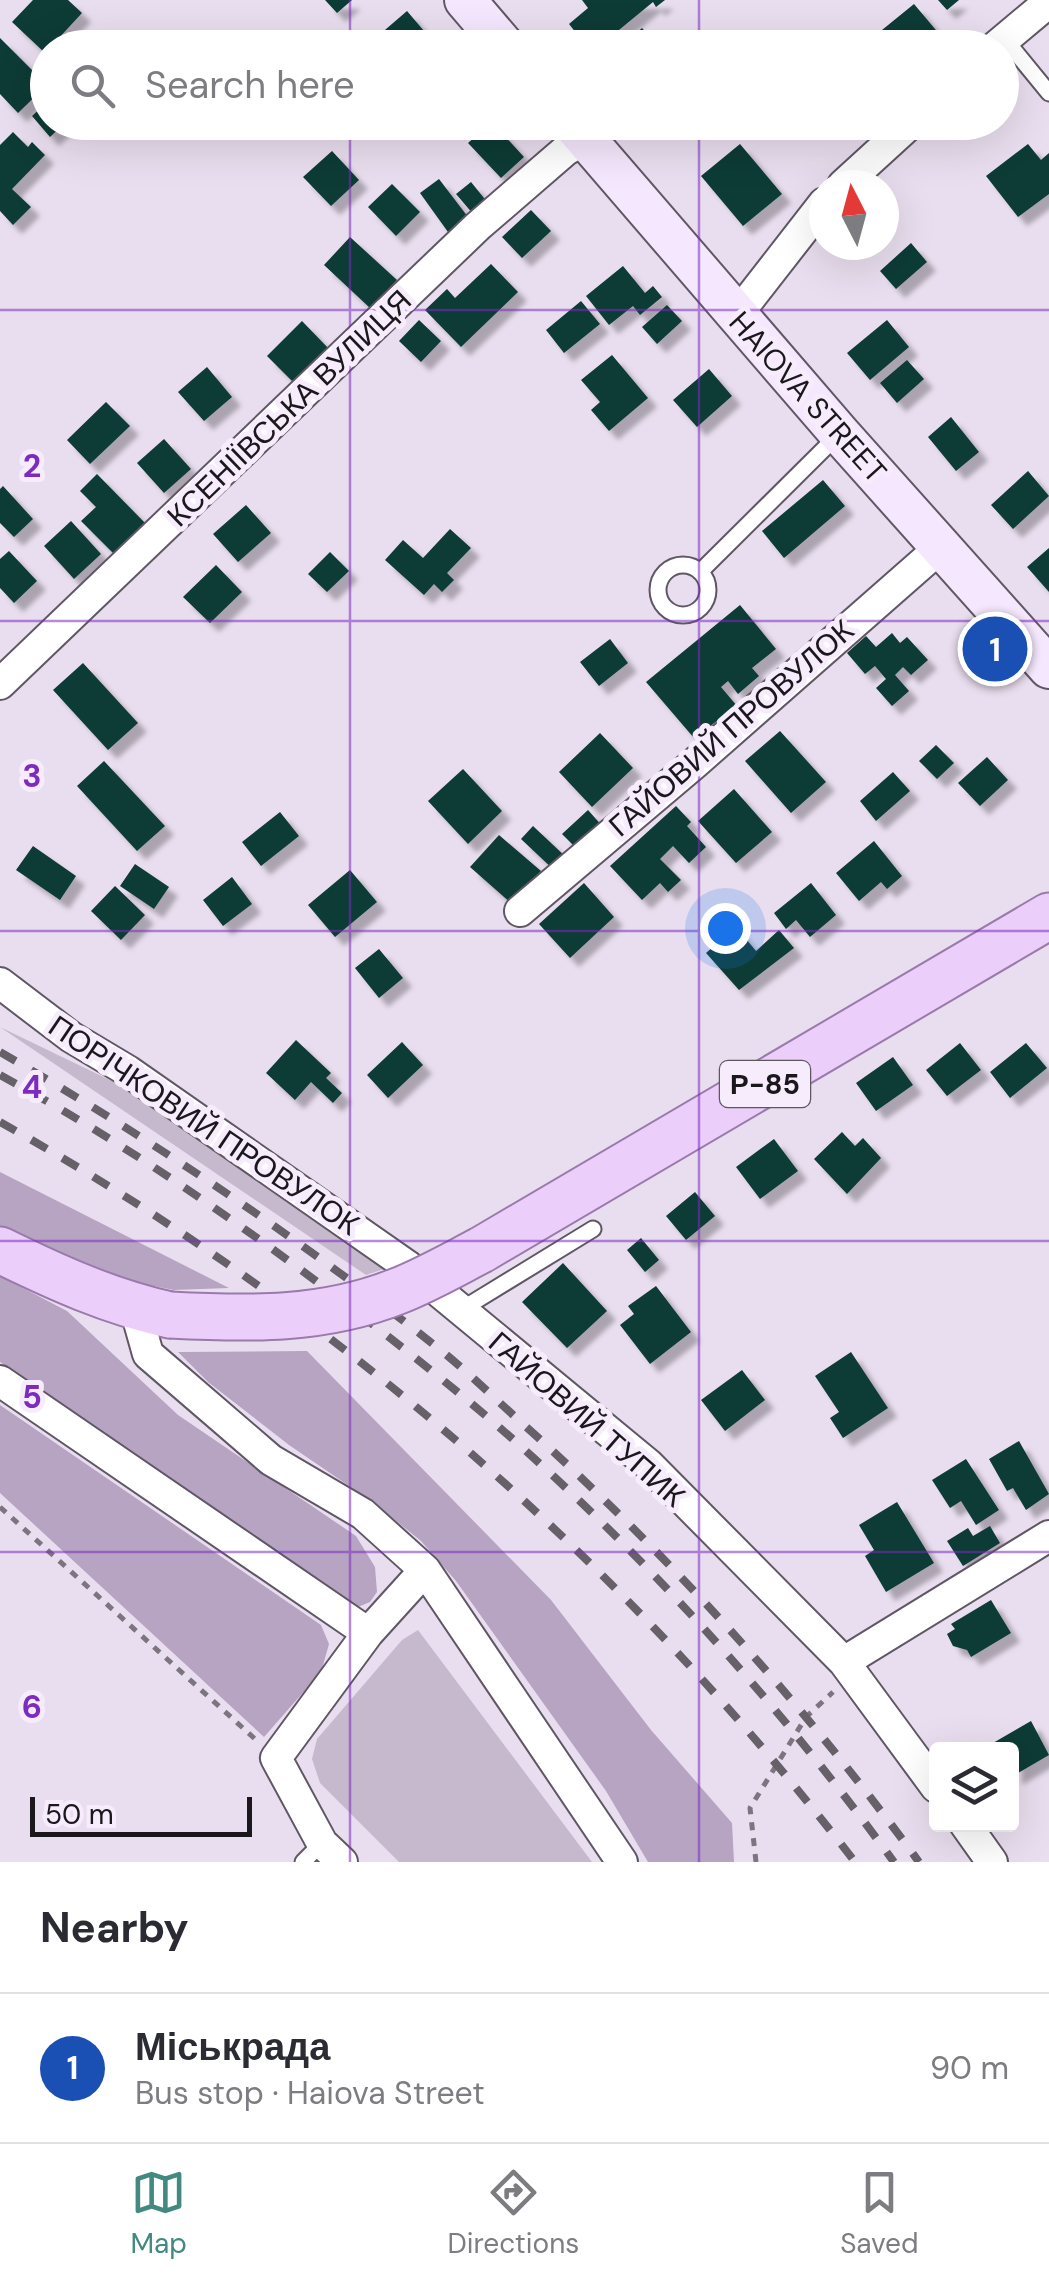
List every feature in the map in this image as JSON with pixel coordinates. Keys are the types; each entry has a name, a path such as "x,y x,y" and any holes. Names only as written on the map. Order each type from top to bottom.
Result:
{"main road":[{"path":"465,0 491,30"},
{"name":"HAIOVA STREET","path":"586,140 736,316 1049,668"},
{"name":"Р-85","path":"0,1250 51,1275 153,1312 252,1319 328,1312 400,1291 481,1250 1049,916"}],"street":[{"path":"1015,30 1049,2"},
{"name":"КСЕНІЇВСЬКА ВУЛИЦЯ","path":"0,684 572,140"},
{"path":"859,170 892,140"},
{"path":"736,316 809,222"},
{"name":"ГАЙОВИЙ ПРОВУЛОК","path":"520,910 942,546"},
{"name":"ПОРІЧКОВИЙ ПРОВУЛОК","path":"0,983 71,1037 143,1081 409,1267"},
{"name":"ГАЙОВИЙ ТУПИК","path":"409,1267 648,1464 844,1662 929,1777"},
{"path":"153,1312 148,1354 272,1460 363,1514 425,1570 622,1862"},
{"path":"0,1381 368,1632"},
{"path":"844,1662 1049,1536"},
{"path":"322,1856 276,1758 368,1632 425,1570"},
{"path":"970,1832 992,1862"}],"lane":[{"path":"1019,63 1049,93"},
{"path":"700,572 840,434"},
{"path":"459,1311 593,1229"}],"path":[{"path":"0,1507 276,1758"},
{"path":"756,1862 750,1808 806,1717 837,1688 844,1662"}],"shaded area":[{"path":"0,1027 116,1083 393,1266 366,1275"},
{"path":"0,1172 229,1288 174,1290 113,1278 0,1228"},
{"path":"0,1276 67,1311 178,1415 356,1536 375,1567 377,1592 370,1602 358,1607 0,1362"},
{"path":"307,1351 551,1600 651,1730 732,1823 734,1862 648,1862 606,1791 456,1581 421,1541 208,1382 178,1352"},
{"path":"0,1405 321,1625 329,1644 321,1672 264,1737 0,1493"},
{"path":"418,1630 592,1862 399,1862 320,1783 312,1759 317,1739 402,1640"}],"building":[{"path":"33,0 68,0 82,13 66,30 30,30 30,39 12,22"},
{"path":"325,0 352,0 337,13"},
{"path":"582,0 665,0 656,7 653,2 619,30 574,30 569,24 588,8"},
{"path":"938,0 959,0 947,10"},
{"path":"914,4 936,30 882,30"},
{"path":"407,11 423,30 385,30"},
{"path":"0,38 30,68 30,101 18,113 0,94"},
{"path":"13,132 28,147 32,142 45,155 12,189 31,207 13,225 0,211 0,145"},
{"path":"508,140 524,157 501,178 468,143"},
{"path":"740,144 782,194 743,226 701,176"},
{"path":"1028,144 1041,160 1049,153 1049,194 1018,217 986,176"},
{"path":"332,151 359,180 331,206 303,177"},
{"path":"439,179 468,217 448,232 420,193"},
{"path":"471,182 488,203 474,215 456,194"},
{"path":"392,184 420,212 396,236 368,207"},
{"path":"531,210 551,231 522,258 502,237"},
{"path":"350,237 397,280 370,308 324,265"},
{"path":"911,243 927,262 896,289 880,271 892,260 899,260 899,254"},
{"path":"491,264 518,292 461,347 425,310 447,289 455,298"},
{"path":"623,266 645,293 653,286 662,297 640,315 633,306 609,325 586,296"},
{"path":"581,301 600,324 564,353 546,330"},
{"path":"667,305 682,321 657,344 642,327"},
{"path":"419,320 441,341 421,362 399,341"},
{"path":"887,320 909,347 870,380 847,353"},
{"path":"302,321 330,350 295,384 267,356"},
{"path":"612,355 648,398 609,431 591,410 600,402 581,380"},
{"path":"907,360 924,379 897,403 880,383"},
{"path":"207,367 232,397 204,421 178,392"},
{"path":"709,369 732,396 697,427 673,400"},
{"path":"106,402 130,426 90,464 67,440"},
{"path":"951,417 979,452 956,471 928,437"},
{"path":"164,439 191,469 164,493 137,463"},
{"path":"1028,471 1049,496 1013,529 991,505"},
{"path":"97,474 146,524 115,555 81,521 96,507 80,491"},
{"path":"823,480 845,506 784,558 762,531"},
{"path":"3,486 33,519 14,537 0,523"},
{"path":"246,505 271,533 238,562 213,534"},
{"path":"71,521 101,554 74,579 44,546"},
{"path":"450,529 471,548 447,573 454,580 442,592 434,584 424,595 385,560 403,540 423,558"},
{"path":"1049,548 1049,592 1027,567"},
{"path":"9,551 37,581 14,603 0,588 0,559"},
{"path":"330,552 349,571 327,592 308,574"},
{"path":"216,565 242,592 210,623 183,597"},
{"path":"740,605 776,649 752,668 759,676 738,694 728,681 721,687 737,706 694,738 646,682"},
{"path":"980,622 991,635 985,640 974,627"},
{"path":"892,633 900,643 907,637 928,660 911,675 903,667 895,675 909,691 892,706 876,688 886,679 875,666 865,674 847,653 866,636 876,647"},
{"path":"610,639 628,663 599,686 580,662"},
{"path":"83,663 138,723 108,750 53,690"},
{"path":"780,731 826,782 791,813 745,761"},
{"path":"600,733 633,768 592,807 559,772"},
{"path":"936,745 954,763 937,779 919,761"},
{"path":"987,757 1008,780 980,806 958,783"},
{"path":"104,761 165,826 137,851 77,786"},
{"path":"463,769 502,811 468,844 428,801"},
{"path":"893,772 910,791 876,821 860,801"},
{"path":"734,789 772,832 736,863 698,821"},
{"path":"676,806 706,847 689,863 673,846 660,859 681,880 668,892 660,883 642,900 610,866"},
{"path":"588,810 604,828 579,851 562,834"},
{"path":"280,812 299,836 261,866 242,842"},
{"path":"533,826 567,858 555,871 521,839"},
{"path":"499,835 541,871 512,904 470,867"},
{"path":"874,841 902,876 887,889 881,882 859,901 836,873"},
{"path":"33,846 76,876 60,900 16,870"},
{"path":"135,864 169,887 154,909 120,886"},
{"path":"350,870 377,902 335,937 308,905"},
{"path":"232,877 252,904 223,926 203,900"},
{"path":"584,883 614,917 570,958 539,924"},
{"path":"811,883 836,915 810,937 796,920 786,929 774,913"},
{"path":"115,886 145,915 121,940 91,911"},
{"path":"736,927 756,951 779,930 794,948 739,990 706,953"},
{"path":"379,949 403,978 379,998 355,968"},
{"path":"296,1040 331,1073 326,1078 342,1093 333,1103 311,1082 295,1100 266,1073"},
{"path":"402,1042 423,1065 388,1098 367,1075"},
{"path":"960,1043 981,1070 947,1096 926,1070"},
{"path":"1026,1043 1047,1068 1010,1098 990,1072"},
{"path":"893,1057 913,1085 876,1111 856,1083"},
{"path":"842,1132 855,1146 863,1138 881,1158 847,1194 814,1159"},
{"path":"774,1139 798,1171 760,1199 736,1167"},
{"path":"695,1192 715,1216 686,1240 666,1216"},
{"path":"641,1238 659,1260 645,1272 627,1250"},
{"path":"563,1263 607,1311 567,1348 522,1302"},
{"path":"656,1286 691,1332 650,1364 620,1325 634,1314 628,1306"},
{"path":"851,1352 888,1408 843,1438 830,1418 839,1412 815,1376"},
{"path":"742,1370 765,1400 725,1431 701,1400"},
{"path":"1019,1441 1049,1494 1026,1510 1013,1488 1007,1491 989,1459"},
{"path":"966,1459 999,1510 976,1525 961,1501 950,1508 932,1480"},
{"path":"897,1502 934,1563 886,1592 865,1556 874,1550 859,1525"},
{"path":"990,1526 1000,1543 963,1566 947,1541 968,1528 973,1536"},
{"path":"991,1600 1011,1633 971,1657 967,1650 953,1646 947,1634 955,1629 951,1624"},
{"path":"1031,1721 1049,1755 1019,1772 1019,1742 995,1742"}],"railway":[{"path":"0,1052 112,1119 276,1227 468,1373 631,1526 733,1633 829,1745 919,1862"},
{"path":"0,1075 162,1172 240,1226 392,1340 516,1442 619,1539 716,1642 808,1750 894,1862"},
{"path":"0,1122 123,1195 242,1274 356,1359 465,1448 570,1544 670,1645 765,1751 855,1862"}],"place":[{"name":"Міськрада","path":"995,649"}]}
